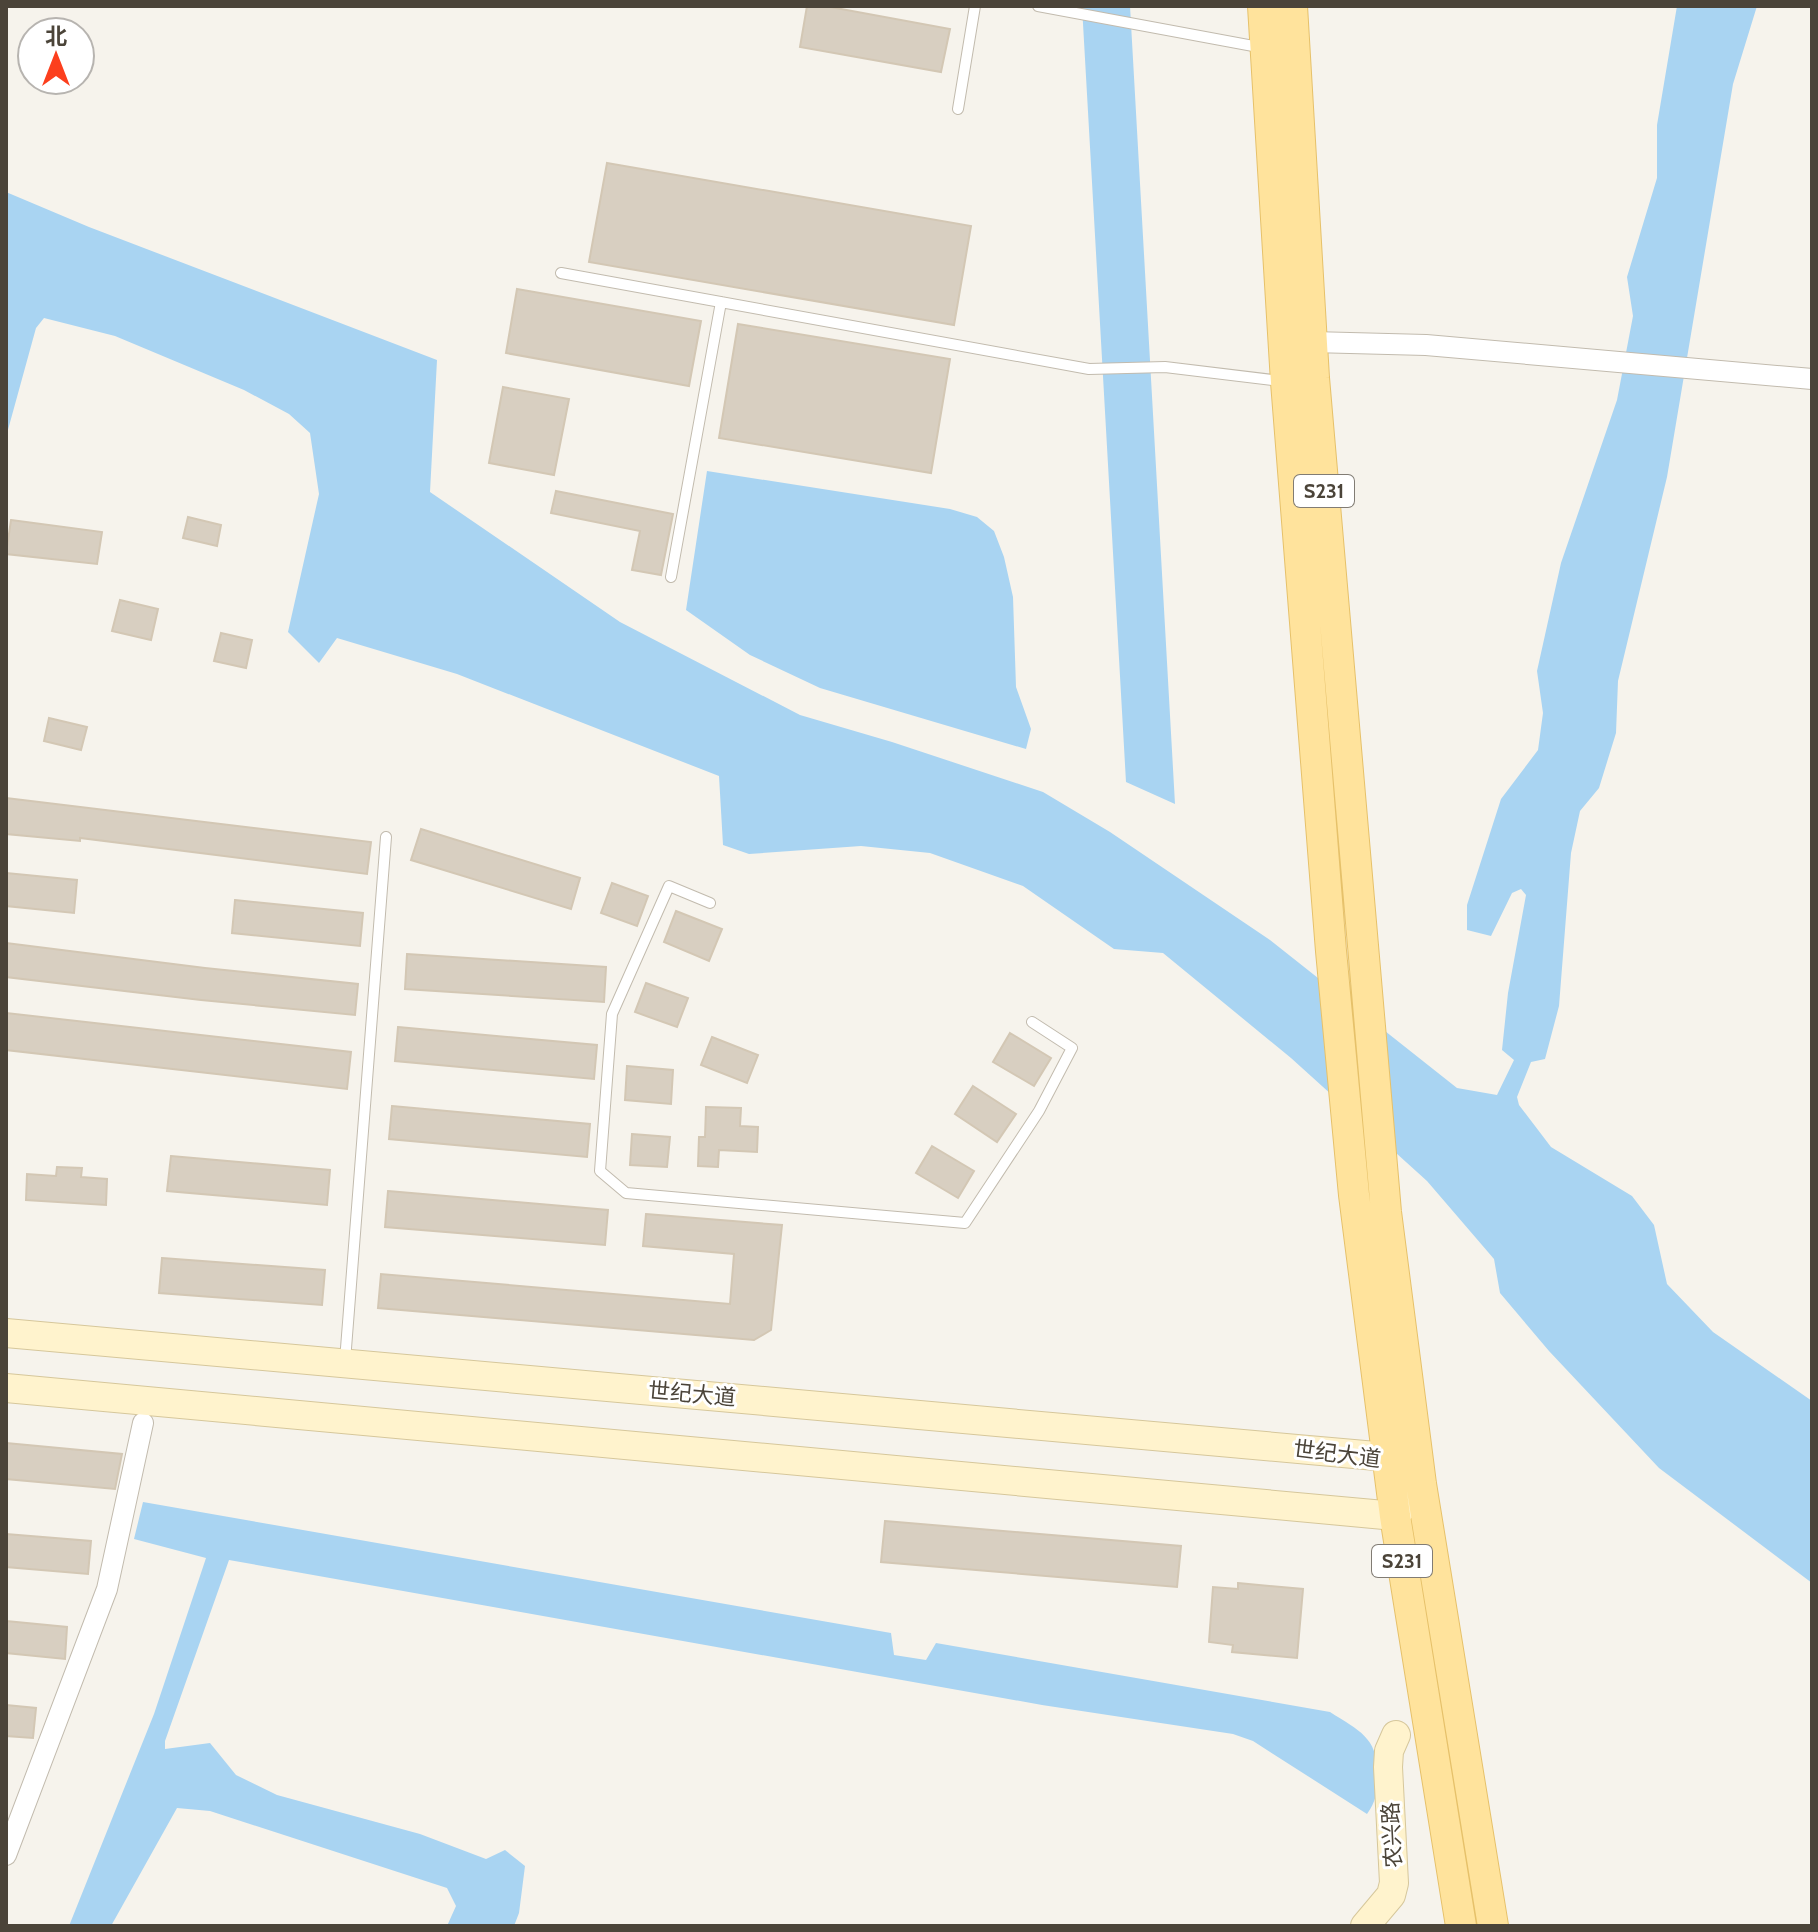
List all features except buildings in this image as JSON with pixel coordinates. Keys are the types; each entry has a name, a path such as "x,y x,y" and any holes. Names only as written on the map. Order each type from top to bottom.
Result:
{"main road":[{"name":"S231","path":"1263,6 1286,382 1331,951 1354,1195 1395,1516 1461,1926"},
{"name":"S231","path":"1292,6 1312,342 1386,1212 1421,1484 1493,1926"},
{"name":"世纪大道","path":"6,1333 1387,1457 1421,1484"},
{"path":"6,1388 1395,1516 1421,1484"},
{"name":"农兴路","path":"1365,1926 1391,1895 1394,1883 1388,1767 1389,1751 1396,1735"}],"street":[{"path":"1312,342 1426,345 1812,379"},
{"path":"6,1855 107,1589 143,1423"}],"lane":[{"path":"958,109 975,6"},
{"path":"1038,6 1266,48"},
{"path":"561,273 1089,369 1165,367 1286,382"},
{"path":"671,577 721,302"},
{"path":"345,1363 386,837"},
{"path":"710,903 669,886 612,1014 600,1171 626,1193 965,1223 1039,1111 1072,1048 1032,1022"}],"water":[{"path":"1082,6 1130,6 1175,804 1126,782"},
{"path":"1677,6 1757,6 1733,84 1667,477 1618,681 1616,733 1599,788 1580,811 1571,853 1559,1006 1545,1059 1531,1062 1517,1097 1519,1105 1551,1147 1632,1196 1654,1225 1667,1284 1713,1332 1812,1401 1812,1583 1659,1468 1549,1351 1500,1293 1494,1259 1427,1181 1291,1058 1163,953 1114,949 1023,886 930,853 861,846 749,854 723,845 719,776 457,674 337,638 319,663 288,632 319,494 310,433 289,414 244,390 115,336 44,318 36,328 6,437 6,192 89,227 437,360 430,492 620,622 800,715 1043,792 1110,832 1270,940 1457,1088 1497,1095 1514,1060 1502,1050 1508,993 1526,895 1521,889 1512,893 1491,936 1467,930 1467,905 1501,799 1538,750 1543,713 1537,671 1561,563 1617,400 1633,316 1627,277 1657,178 1657,125"},
{"path":"707,471 950,509 977,517 994,531 1004,557 1013,597 1016,687 1031,729 1026,749 820,688 750,655 686,610"},
{"path":"143,1502 891,1633 894,1655 926,1660 936,1643 1330,1712 1359,1731 1371,1745 1377,1764 1375,1797 1367,1814 1253,1741 1233,1734 1042,1705 229,1560 165,1741 165,1749 210,1743 236,1775 277,1795 420,1834 486,1859 505,1850 525,1866 519,1913 514,1926 447,1926 456,1906 447,1888 210,1811 177,1808 111,1926 69,1926 154,1714 206,1558 134,1539"}]}
